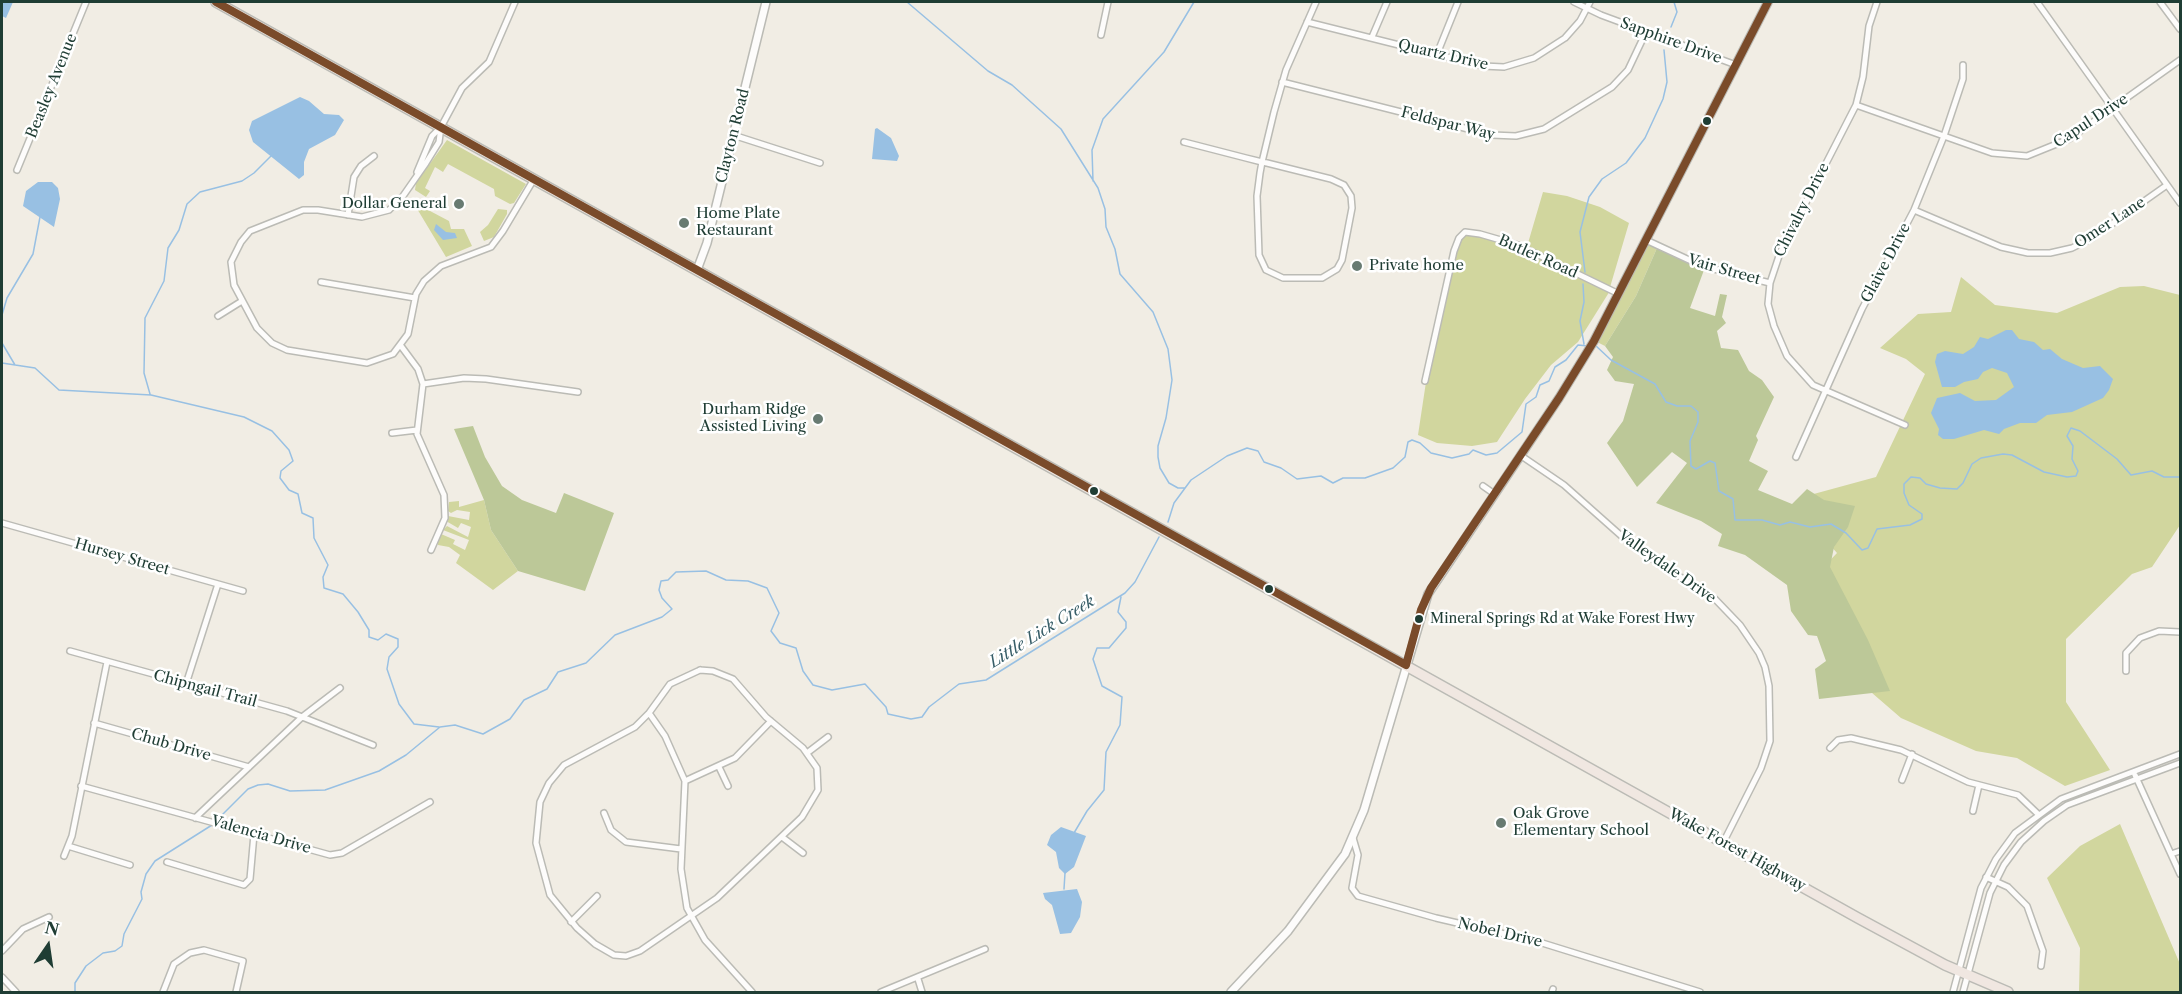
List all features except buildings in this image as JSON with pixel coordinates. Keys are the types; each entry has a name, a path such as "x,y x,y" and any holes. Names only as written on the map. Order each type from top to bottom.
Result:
{"highway":[{"name":"Wake Forest Highway","path":"216,2 1723,843 1964,974 2008,993"}],"street":[{"name":"Beasley Avenue","path":"17,170 86,2"},
{"path":"515,2 489,62 462,87 441,127 439,142 403,196 389,210 378,215 348,215 303,210 250,231 241,242 231,262 234,285 257,328 272,343 287,350 367,363 393,354 408,334 415,298 424,280 435,270 481,252 496,241 534,179"},
{"name":"Clayton Road","path":"697,270 706,245 766,2"},
{"path":"1101,35 1108,2"},
{"path":"1185,142 1262,162 1331,179 1348,190 1353,208 1340,266 1328,276 1283,279 1275,277 1262,266 1258,255 1257,196 1262,162 1281,82 1316,2"},
{"path":"1372,37 1387,2"},
{"path":"1437,54 1458,2"},
{"name":"Sapphire Drive","path":"1574,2 1646,33 1736,65"},
{"name":"Quartz Drive","path":"1307,22 1483,66 1514,66 1534,58 1565,38 1590,2"},
{"path":"1231,993 1308,907 1353,838 1372,784 1428,594 1594,341 1768,2"},
{"name":"Chivalry Drive","path":"1877,2 1869,26 1863,77 1856,105 1780,253 1770,284 1770,313 1787,356 1813,385 1905,425"},
{"path":"2037,2 2181,203"},
{"path":"2160,2 2181,29"},
{"name":"Feldspar Way","path":"1281,82 1492,135 1516,136 1544,129 1612,87 1628,70 1646,33"},
{"name":"Capul Drive","path":"1856,105 1992,153 2027,156 2061,143 2181,60"},
{"name":"Glaive Drive","path":"1796,457 1866,302 1914,210 1944,136 1963,79 1963,65"},
{"path":"734,135 820,163"},
{"path":"348,215 354,177 361,166 374,156"},
{"name":"Omer Lane","path":"1914,210 2001,247 2019,252 2050,253 2072,248 2092,238 2167,185"},
{"name":"Butler Road","path":"1425,381 1454,251 1459,238 1465,232 1518,245 1618,294"},
{"name":"Vair Street","path":"1646,240 1709,269 1770,284"},
{"path":"321,282 415,298"},
{"path":"218,316 242,302"},
{"path":"401,346 418,369 423,384 417,430 423,452 444,495 445,519 431,550"},
{"path":"423,384 465,378 486,379 578,392"},
{"path":"392,433 417,430"},
{"name":"Valleydale Drive","path":"1520,454 1564,485 1635,548 1715,599 1740,625 1759,652 1766,667 1769,686 1770,741 1761,768 1723,843"},
{"path":"1483,486 1493,493"},
{"name":"Hursey Street","path":"2,523 243,591"},
{"path":"186,684 218,584"},
{"path":"2126,671 2126,653 2140,638 2160,630 2181,632"},
{"name":"Chipngail Trail","path":"70,651 302,717 373,745"},
{"path":"64,856 107,662"},
{"path":"707,670 724,675 736,682 771,721 807,753 817,768 818,790 806,813 729,888 658,941 626,956 614,955 600,947 571,922 550,895 540,862 535,828 542,796 554,776 569,761 630,730 649,713 670,684 694,671 707,670"},
{"path":"195,818 302,717 340,688"},
{"path":"649,713 665,736 685,781 686,807 681,849 682,884 691,916 705,940 752,993"},
{"path":"685,781 719,767 745,750 771,721"},
{"name":"Chub Drive","path":"94,723 249,767"},
{"path":"807,753 828,737"},
{"path":"1830,748 1838,740 1851,738 1889,746 1912,754 1979,785 2013,793 2038,813 2044,821"},
{"path":"1902,780 1912,754"},
{"path":"1963,993 1974,908 1986,876 2015,833 2038,813 2074,792 2181,754"},
{"path":"1953,993 1964,974 1985,906 2012,853 2044,821 2085,796 2181,763"},
{"path":"719,767 728,786"},
{"path":"2133,771 2181,874"},
{"path":"1973,811 1979,785"},
{"name":"Valencia Drive","path":"81,786 336,855 430,802"},
{"path":"604,813 611,830 626,842 681,849"},
{"path":"167,862 244,885 250,879 254,834"},
{"path":"782,837 803,853"},
{"name":"Nobel Drive","path":"1353,838 1358,855 1352,888 1358,896 1539,942 1700,993"},
{"path":"68,846 130,865"},
{"path":"2171,854 2181,851"},
{"path":"1986,876 2016,893 2027,906 2043,951 2041,966"},
{"path":"571,922 597,896"},
{"path":"2,951 22,929 49,917"},
{"path":"881,993 985,949"},
{"path":"163,993 174,964 189,953 204,950 243,961 236,993"},
{"path":"2,977 16,993"},
{"path":"918,979 922,993"}],"green space":[{"path":"447,140 526,184 514,203 510,204 495,196 494,189 448,164 443,172 435,167 425,188 430,191 426,197 415,190 416,183"},
{"path":"1543,192 1567,196 1600,207 1629,223 1608,294 1578,342 1551,365 1497,442 1472,446 1437,443 1418,435 1426,382 1457,242 1466,233 1480,235 1526,250"},
{"path":"413,202 449,221 451,229 464,229 472,246 446,257"},
{"path":"498,209 507,210 507,214 494,237 484,241 480,232 488,225"},
{"path":"1646,242 1657,248 1636,296 1605,346 1595,341"},
{"path":"1657,248 1704,270 1690,308 1715,316 1720,294 1727,295 1722,317 1726,323 1717,331 1721,348 1738,350 1749,371 1762,380 1774,397 1756,436 1758,440 1749,461 1768,471 1758,490 1792,504 1807,489 1824,500 1855,506 1848,527 1834,547 1830,567 1868,640 1890,691 1819,699 1815,669 1826,661 1817,636 1808,635 1791,611 1787,585 1745,555 1718,546 1722,534 1701,521 1656,503 1687,463 1672,452 1637,487 1607,443 1623,421 1634,384 1615,381 1607,370 1613,357 1605,346 1636,296"},
{"path":"1961,277 1995,305 2057,313 2120,287 2144,286 2180,295 2180,525 2152,567 2132,574 2066,639 2066,702 2110,770 2065,786 2017,758 1976,751 1901,718 1857,680 1792,600 1837,553 1796,507 1810,495 1876,477 1925,374 1906,359 1880,348 1918,314 1951,312"},
{"path":"473,426 485,457 502,486 522,500 556,513 564,493 614,513 585,591 518,571 491,530 484,500 454,429"},
{"path":"484,500 491,530 518,571 493,590 456,563 460,555 449,547 438,545 441,534 455,540 453,544 465,550 469,540 443,530 447,526 468,537 471,527 461,523 458,528 446,521 448,516 469,520 470,512 457,510 451,513 448,511 449,502 459,501 459,507"},
{"path":"2120,824 2180,964 2180,992 2079,992 2080,948 2047,878 2080,846"}],"water":[{"path":"2,2 13,2 6,18 2,16"},
{"path":"300,97 309,101 324,114 339,115 344,120 335,135 309,149 304,162 304,175 299,179 253,142 249,130 252,121"},
{"path":"877,128 891,138 899,156 897,161 872,159 875,129"},
{"path":"38,182 52,182 58,188 60,199 54,227 23,206 26,191"},
{"path":"436,224 446,232 455,233 457,238 443,240 434,230"},
{"path":"2006,330 2012,330 2019,339 2034,342 2043,350 2050,349 2062,359 2083,368 2100,366 2113,379 2109,390 2103,398 2072,412 2047,415 2036,423 2020,423 2004,429 1999,434 1984,430 1954,439 1943,439 1938,435 1939,429 1931,413 1937,398 1960,393 1975,401 1996,400 2014,387 2007,373 1992,368 1983,372 1978,379 1955,387 1942,387 1935,362 1937,354 1945,351 1963,354 1974,347 1980,337 1988,339"},
{"path":"1061,827 1086,836 1074,867 1065,874 1059,868 1056,852 1047,845 1051,835"},
{"path":"1077,889 1082,902 1080,917 1071,933 1060,934 1052,905 1045,899 1043,893"}],"waterway":[{"path":"907,2 988,71 1012,85 1061,129 1098,188 1105,209 1106,227 1115,249 1120,274 1153,312 1168,349 1172,380 1166,418 1158,446 1158,457 1160,468 1169,483 1178,488 1185,488"},
{"path":"1093,181 1092,150 1103,119 1164,52 1194,2"},
{"path":"1671,27 1677,12 1674,2"},
{"path":"1585,272 1580,232 1589,197 1602,179 1626,163 1645,138 1663,99 1667,82 1664,50"},
{"path":"150,394 144,373 145,318 164,281 168,248 179,230 187,204 200,192 242,181 271,156"},
{"path":"2,315 7,298 33,254 40,217"},
{"path":"1583,284 1584,302 1580,321 1584,344"},
{"path":"2,343 15,365"},
{"name":"Little Lick Creek","path":"1168,522 1174,503 1191,480 1227,456 1247,448 1258,451 1264,462 1281,468 1297,479 1321,476 1333,483 1343,478 1365,478 1393,468 1405,457 1408,442 1412,440 1420,443 1431,453 1452,458 1469,454 1473,450 1486,455 1497,453 1522,432 1526,404 1536,397 1540,385 1549,381 1555,367 1566,360 1578,345 1588,346"},
{"name":"Little Lick Creek","path":"1595,345 1611,360 1655,384 1666,402 1677,406 1691,406 1698,412 1698,422 1690,441 1691,466 1696,469 1710,461 1715,463 1719,491 1733,499 1735,520 1762,520 1780,525 1790,522 1810,527 1831,524 1846,533 1862,550 1868,548 1877,529 1910,525 1922,519 1922,514 1909,505 1904,493 1904,484 1911,477 1920,478 1926,484 1940,488 1957,489 1963,483 1972,464 1981,458 2003,454 2012,455 2044,472 2067,477 2076,476 2078,471 2072,459 2073,446 2067,436 2071,428 2080,431 2117,459 2131,475 2152,471 2164,477 2180,477"},
{"path":"2,363 35,368 59,390 151,395 244,417 272,431 289,450 293,461 281,471 280,478 289,490 298,494 302,513 313,518 314,538 328,565 323,577 324,588 343,594 369,630 369,637 378,640 386,634 398,639 398,647 389,657 387,669 399,704 414,724 439,727"},
{"name":"Little Lick Creek","path":"216,821 248,789 258,785 268,784 290,791 325,790 379,771 406,755 440,727 455,725 483,734 510,719 524,700 547,689 558,672 586,663 615,635 662,617 672,609 662,598 659,590 661,581 668,580 676,572 706,571 726,580 748,581 767,588 779,613 771,631 780,643 796,648 803,671 813,685 832,690 865,684 886,707 888,714 911,719 922,717 929,707 959,684 986,680 1125,593 1135,582 1159,537"},
{"path":"1074,833 1087,811 1104,790 1106,752 1120,725 1122,697 1102,686 1093,659 1097,648 1109,648 1126,628 1126,622 1118,612 1121,597"},
{"name":"Little Lick Creek","path":"75,992 75,983 86,966 103,953 115,951 122,946 124,934 142,899 141,892 146,874 155,861 212,825"},
{"path":"1064,889 1065,873"}],"transit line":[{"path":"216,2 1406,665 1421,610 1431,588 1559,398 1594,341 1768,2"}],"place":[{"name":"Dollar General","path":"459,204"},
{"name":"Home Plate Restaurant","path":"684,223"},
{"name":"Private home","path":"1357,266"},
{"name":"Durham Ridge Assisted Living","path":"818,419"},
{"name":"Mineral Springs Rd at Wake Forest Hwy","path":"1419,619"},
{"name":"Oak Grove Elementary School","path":"1501,823"}]}
